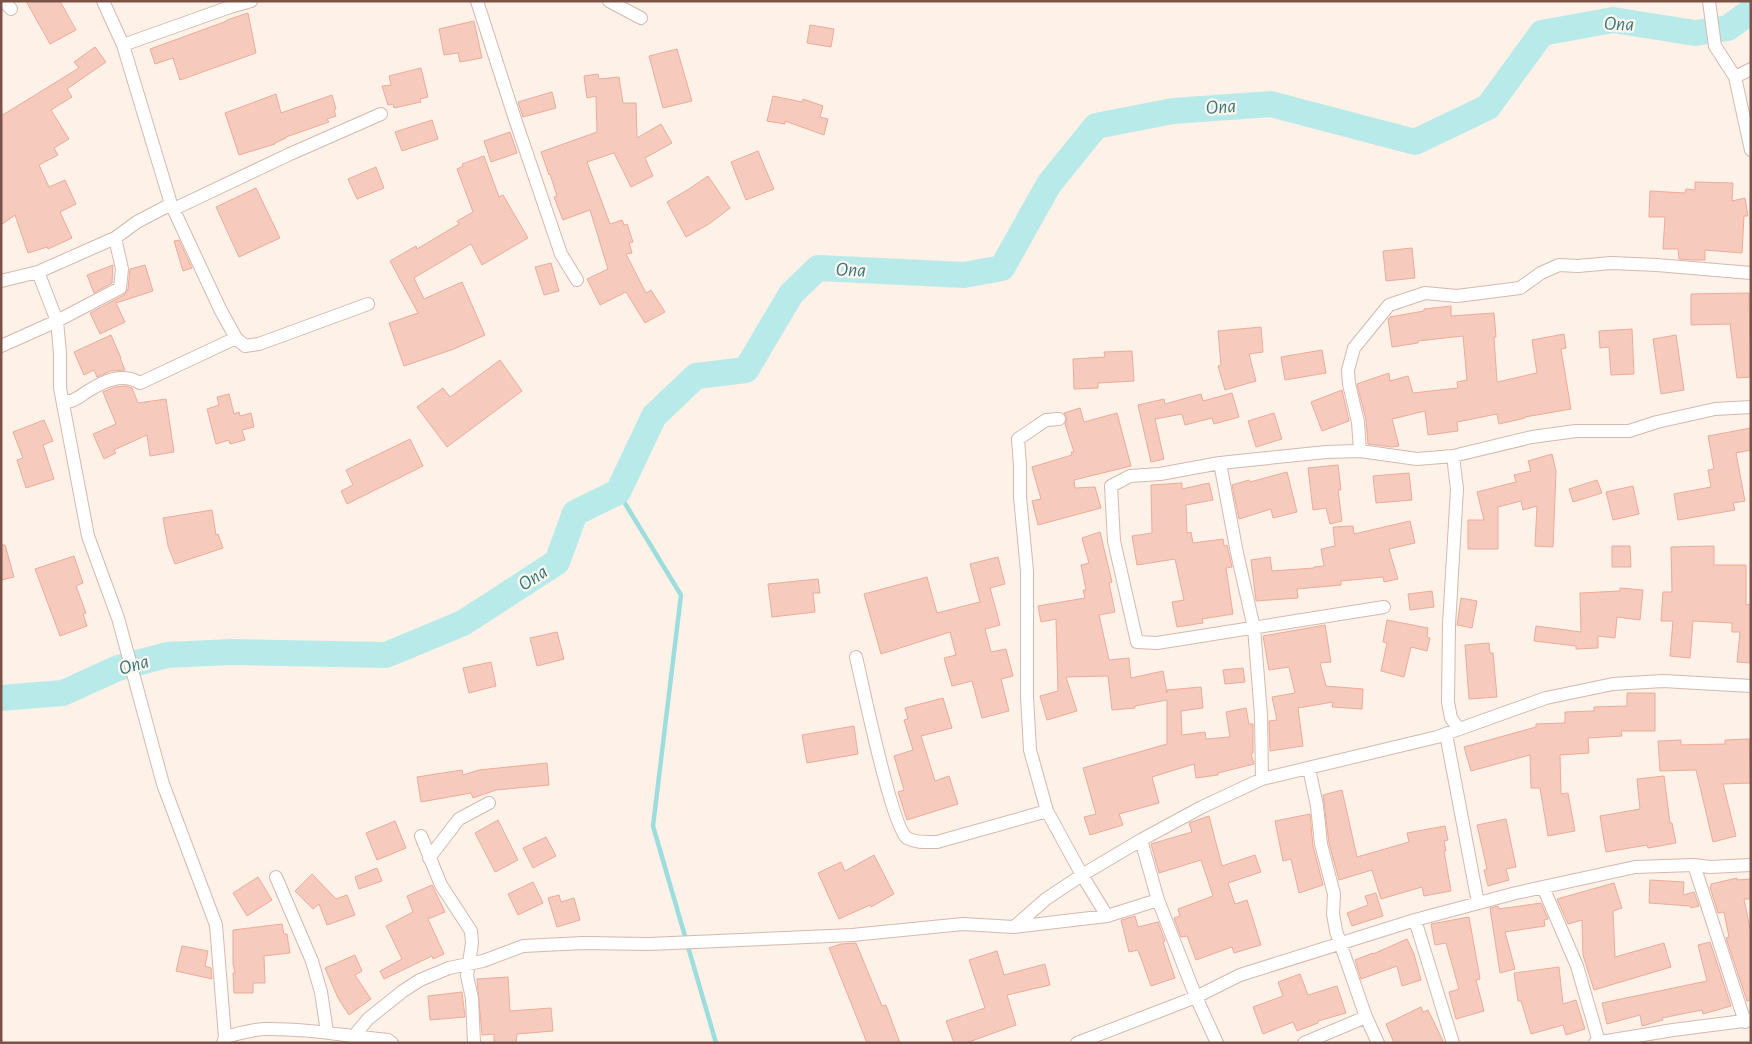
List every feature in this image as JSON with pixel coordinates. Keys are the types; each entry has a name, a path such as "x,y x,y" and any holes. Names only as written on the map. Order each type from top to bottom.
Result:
{"street":[{"path":"104,1 123,45 172,206 236,338 246,346 258,344 368,304"},
{"path":"123,45 251,1"},
{"path":"477,1 514,119 560,254 577,280"},
{"path":"608,1 641,18"},
{"path":"1709,1 1715,46 1735,77 1751,150"},
{"path":"1735,77 1751,69"},
{"path":"1,281 38,272 115,238 137,222 381,114"},
{"path":"1,346 57,321 120,288 122,269 115,238"},
{"path":"1360,451 1358,422 1349,384 1348,370 1354,348 1389,305 1425,293 1457,296 1520,288 1541,273 1559,265 1578,266 1610,263 1658,265 1751,274"},
{"path":"38,272 57,321 60,353 60,388 88,536 118,618 160,771 216,925 224,1040 262,1029 328,1032 353,1037 388,1040 392,1043"},
{"path":"62,398 67,402 77,400 88,391 118,377 132,378 140,383 236,338"},
{"path":"1384,607 1157,643 1137,642 1114,541 1111,486 1130,476 1160,474 1220,463 1326,452 1360,451 1417,459 1453,456 1532,437 1576,431 1629,431 1657,422 1715,409 1751,407"},
{"path":"1059,419 1046,420 1018,439 1020,497 1027,570 1027,696 1030,750 1047,810 1082,875 1107,916"},
{"path":"1453,456 1457,489 1448,702 1451,718 1459,729"},
{"path":"1220,463 1237,553 1254,628 1261,715 1262,779"},
{"path":"856,656 891,804 900,830 906,837 919,842 937,842 1047,810"},
{"path":"1014,928 1046,899 1082,875 1202,807 1262,779 1446,734 1546,698 1613,684 1663,681 1751,686"},
{"path":"1446,734 1478,903"},
{"path":"1309,768 1317,806 1321,844 1334,894 1333,914 1336,931 1366,1017 1378,1043"},
{"path":"429,858 459,819 488,803"},
{"path":"421,836 441,885 471,931 472,943 467,976 472,998 474,1043"},
{"path":"1141,840 1158,900 1196,997 1217,1043"},
{"path":"1543,887 1577,966 1597,1042 1672,1030 1748,1021 1694,865"},
{"path":"1077,1043 1196,997 1240,975 1415,920 1478,903 1635,867 1751,865"},
{"path":"276,877 312,961 321,992 328,1032"},
{"path":"353,1037 368,1019 420,980 449,968 470,965 523,946 583,943 649,944 852,935 962,924 1014,928 1107,916 1158,900"},
{"path":"1415,920 1454,1043"},
{"path":"1304,1043 1366,1017"}],"building":[{"path":"26,1 60,1 76,30 50,44"},
{"path":"248,13 256,53 180,80 173,58 155,64 150,49"},
{"path":"474,21 482,58 460,62 458,53 444,55 439,29"},
{"path":"810,25 834,29 831,47 807,43"},
{"path":"95,47 106,62 67,89 72,97 51,110 69,139 54,148 58,155 39,165 49,187 65,180 76,204 60,212 72,238 48,249 47,247 28,253 15,215 1,225 1,116 79,68 74,62"},
{"path":"677,49 692,101 663,108 649,56"},
{"path":"421,68 428,97 420,99 421,102 394,108 393,104 388,105 382,86 391,85 389,76"},
{"path":"598,74 599,79 619,77 623,103 636,103 637,138 661,124 672,143 645,158 653,176 631,187 614,153 587,162 610,224 622,220 624,225 627,224 633,242 629,243 632,253 626,254 646,293 651,290 665,312 645,323 626,292 600,305 587,279 608,269 590,210 563,220 554,197 557,196 550,174 541,152 597,132 596,96 587,98 584,76"},
{"path":"552,92 556,108 523,117 518,102"},
{"path":"276,94 281,113 332,95 336,116 327,119 329,122 286,137 275,144 239,155 225,113"},
{"path":"773,96 802,102 803,99 823,106 820,117 828,119 824,135 785,121 785,124 767,121"},
{"path":"432,120 438,139 402,151 395,132"},
{"path":"510,132 517,153 491,162 484,141"},
{"path":"758,151 774,189 746,200 731,162"},
{"path":"484,156 499,197 503,195 528,238 482,265 471,244 414,278 424,299 462,282 485,335 454,349 404,366 389,323 418,313 390,261 416,246 417,249 459,224 457,221 473,212 457,169 463,166 462,164"},
{"path":"376,167 384,188 357,199 348,179"},
{"path":"708,176 730,208 709,224 686,237 667,202"},
{"path":"1695,182 1733,183 1732,201 1745,198 1748,216 1744,216 1742,253 1705,250 1705,260 1693,260 1679,259 1678,249 1663,249 1665,217 1649,217 1650,191 1685,193 1686,189 1695,190"},
{"path":"256,188 280,238 239,257 216,207"},
{"path":"179,240 192,268 183,271 174,241"},
{"path":"1412,248 1415,278 1386,281 1383,251"},
{"path":"551,263 559,291 544,295 535,267"},
{"path":"113,265 112,283 94,293 87,275"},
{"path":"145,265 153,291 116,303 125,322 100,334 90,313 124,295 128,289 130,269"},
{"path":"1749,293 1751,377 1737,378 1730,324 1691,325 1691,294"},
{"path":"1451,306 1451,316 1494,313 1497,382 1537,373 1532,340 1564,334 1566,348 1561,349 1571,409 1525,417 1499,424 1497,414 1457,422 1458,431 1428,435 1425,411 1392,419 1399,446 1368,444 1366,420 1357,384 1389,373 1390,381 1408,376 1413,393 1458,388 1457,382 1467,380 1463,336 1418,341 1418,343 1392,347 1388,319 1390,317 1424,311 1424,309"},
{"path":"1261,327 1263,352 1249,354 1256,381 1225,390 1218,366 1221,365 1218,331"},
{"path":"1632,329 1634,374 1611,375 1609,347 1600,348 1599,331"},
{"path":"111,335 125,370 111,371 97,377 94,370 84,375 74,352"},
{"path":"1676,335 1684,390 1661,394 1653,339"},
{"path":"1322,350 1326,373 1285,380 1281,357"},
{"path":"1132,351 1134,381 1098,383 1098,388 1074,389 1073,359 1105,357 1104,352"},
{"path":"500,360 522,391 447,447 417,407 443,388 450,397"},
{"path":"126,386 132,388 138,403 166,399 174,452 150,456 147,435 114,450 116,453 104,459 93,434 116,424 103,392 115,387"},
{"path":"1342,390 1349,421 1322,431 1311,402"},
{"path":"1232,393 1239,417 1214,424 1212,418 1185,425 1182,414 1155,419 1164,459 1151,462 1138,405 1164,399 1165,404 1201,394 1203,401"},
{"path":"229,394 234,414 239,412 240,416 251,413 254,427 242,430 245,440 230,444 229,440 216,444 207,409 219,405 217,397"},
{"path":"1080,408 1084,422 1117,413 1131,466 1074,480 1075,488 1095,487 1101,508 1038,525 1032,501 1041,499 1032,467 1072,455 1071,452 1074,452 1065,424 1067,418 1064,413"},
{"path":"1274,413 1282,439 1256,447 1248,421"},
{"path":"44,420 53,441 43,445 54,479 26,488 17,460 23,458 13,432"},
{"path":"1751,428 1751,450 1736,453 1745,501 1733,503 1735,510 1678,520 1674,494 1711,487 1708,470 1714,469 1708,436"},
{"path":"410,439 423,466 347,504 341,491 353,485 346,470"},
{"path":"1552,454 1556,471 1553,547 1535,546 1537,506 1523,510 1521,501 1498,507 1498,549 1468,549 1468,520 1484,520 1477,492 1516,482 1514,475 1531,471 1528,461"},
{"path":"1338,465 1341,490 1338,490 1342,521 1330,524 1326,508 1313,510 1308,468"},
{"path":"1287,472 1297,512 1273,518 1271,509 1239,519 1232,485"},
{"path":"1409,473 1412,500 1376,503 1373,476"},
{"path":"1597,480 1602,493 1573,502 1569,489"},
{"path":"1182,483 1182,489 1209,483 1213,500 1186,505 1187,533 1191,532 1193,543 1223,539 1224,546 1227,545 1232,567 1226,568 1233,614 1202,619 1203,623 1177,627 1172,602 1184,600 1175,559 1137,565 1132,536 1152,533 1151,485"},
{"path":"1633,486 1639,514 1613,520 1606,492"},
{"path":"212,510 216,535 218,534 223,548 175,564 168,546 163,518"},
{"path":"1410,521 1415,543 1389,549 1398,579 1384,582 1383,577 1341,581 1341,585 1297,589 1298,598 1256,601 1251,560 1270,557 1272,571 1324,566 1321,549 1335,546 1333,527 1353,526 1354,534"},
{"path":"1100,532 1112,582 1109,583 1115,612 1099,615 1109,660 1129,658 1131,678 1163,671 1167,693 1167,690 1201,687 1203,708 1181,711 1182,735 1205,732 1206,739 1230,737 1226,712 1246,708 1249,724 1253,724 1253,753 1251,754 1254,764 1218,773 1218,775 1196,778 1194,764 1152,777 1159,803 1119,814 1123,825 1090,835 1084,817 1096,814 1083,768 1167,744 1167,700 1135,706 1135,708 1112,710 1108,676 1066,677 1077,711 1047,720 1040,696 1058,691 1056,619 1041,622 1038,606 1085,598 1083,590 1086,590 1081,565 1089,563 1082,538"},
{"path":"1,545 5,545 14,577 1,580"},
{"path":"1612,546 1630,546 1631,567 1612,567"},
{"path":"1714,546 1714,565 1746,565 1746,605 1751,604 1751,663 1737,662 1740,632 1732,632 1732,623 1693,621 1690,658 1670,656 1673,621 1661,621 1663,592 1672,592 1671,547"},
{"path":"74,556 83,583 76,586 86,613 83,614 87,626 60,636 35,569"},
{"path":"998,557 1005,584 990,588 1000,625 985,629 991,652 1006,649 1013,676 1001,679 1009,711 982,718 972,681 952,686 944,658 956,655 950,632 881,654 864,594 927,577 937,613 980,602 970,564"},
{"path":"818,579 820,593 813,593 815,612 772,617 768,584"},
{"path":"1620,588 1643,590 1640,620 1617,617 1615,638 1598,636 1598,648 1576,649 1576,646 1534,641 1536,626 1581,632 1580,593 1620,591"},
{"path":"1432,591 1434,607 1410,610 1408,594"},
{"path":"1461,598 1477,601 1472,628 1457,625"},
{"path":"1387,620 1428,628 1427,637 1430,638 1427,651 1411,647 1404,677 1381,671 1387,643 1383,642"},
{"path":"1325,625 1331,662 1320,663 1326,686 1363,689 1362,709 1332,707 1333,702 1298,708 1303,746 1270,751 1269,721 1277,720 1272,697 1295,693 1289,667 1269,670 1263,636"},
{"path":"557,632 564,659 537,666 530,638"},
{"path":"1489,643 1490,653 1493,653 1497,697 1469,699 1465,645"},
{"path":"491,662 496,686 469,693 463,668"},
{"path":"1243,668 1245,682 1225,684 1223,670"},
{"path":"1627,693 1655,693 1655,731 1621,731 1622,736 1588,738 1589,753 1560,755 1561,794 1568,793 1575,831 1548,836 1540,788 1531,788 1530,755 1471,771 1464,747 1536,727 1536,724 1565,723 1565,712 1594,711 1594,707 1627,706"},
{"path":"943,698 952,728 921,736 935,781 949,776 958,804 907,820 898,792 904,790 894,756 913,750 904,720 908,719 905,708"},
{"path":"854,726 858,754 807,763 802,735"},
{"path":"1749,739 1751,783 1723,784 1736,836 1713,842 1696,770 1660,771 1658,741 1681,740 1681,745 1725,744 1725,740"},
{"path":"547,763 549,785 496,790 473,798 471,793 421,802 417,777 462,770 463,775 479,770"},
{"path":"1664,776 1670,823 1672,823 1676,843 1648,848 1647,845 1606,852 1600,816 1640,809 1637,779"},
{"path":"1342,790 1357,857 1409,842 1407,833 1445,826 1448,840 1444,841 1446,851 1444,851 1451,891 1424,896 1422,887 1381,899 1372,870 1339,880 1329,843 1323,795"},
{"path":"1310,814 1313,846 1323,885 1299,893 1291,859 1283,861 1275,821"},
{"path":"1209,816 1222,866 1255,855 1261,872 1228,883 1235,904 1247,900 1261,945 1234,953 1232,947 1196,960 1187,936 1181,937 1174,918 1180,916 1178,909 1213,896 1201,860 1159,873 1151,844 1192,832 1189,823"},
{"path":"1506,819 1516,867 1506,869 1509,880 1488,886 1484,870 1487,869 1477,825"},
{"path":"498,820 518,860 495,872 475,833"},
{"path":"395,821 406,848 377,860 366,833"},
{"path":"546,837 556,856 533,868 523,848"},
{"path":"874,855 894,894 871,907 870,905 839,919 818,873 841,862 845,871"},
{"path":"377,868 382,881 359,889 355,877"},
{"path":"312,874 336,899 347,895 355,915 327,925 319,904 313,909 295,891"},
{"path":"258,877 272,900 247,916 233,893"},
{"path":"1737,878 1737,880 1751,879 1751,899 1744,899 1751,933 1751,1000 1747,1001 1726,938 1729,937 1724,912 1718,913 1710,887 1711,884"},
{"path":"1650,880 1684,882 1683,895 1694,892 1699,906 1691,908 1690,906 1649,903"},
{"path":"533,882 543,903 518,915 508,894"},
{"path":"1614,883 1622,908 1613,911 1615,957 1664,943 1671,967 1594,990 1583,955 1582,920 1568,924 1557,899"},
{"path":"432,885 445,912 428,919 444,954 433,959 432,956 384,979 380,971 402,959 386,926 413,912 407,896"},
{"path":"1376,893 1383,916 1352,926 1347,913 1368,905 1365,896"},
{"path":"559,895 561,902 574,898 580,920 557,927 548,898"},
{"path":"1541,903 1548,919 1544,920 1545,926 1505,932 1515,969 1500,973 1490,908 1498,906 1499,909"},
{"path":"1135,916 1138,927 1158,922 1175,978 1151,986 1138,950 1129,952 1121,920"},
{"path":"1469,917 1480,979 1476,980 1484,1011 1456,1019 1449,992 1459,989 1446,943 1435,945 1431,924"},
{"path":"282,924 284,934 287,934 290,953 264,956 265,983 253,983 253,993 234,993 233,930"},
{"path":"1407,939 1414,954 1421,980 1402,986 1397,966 1361,979 1355,960"},
{"path":"1710,942 1731,1006 1703,1014 1702,1010 1662,1018 1663,1020 1642,1026 1640,1015 1607,1024 1602,1003 1707,981 1698,945"},
{"path":"856,943 882,1006 886,1005 900,1043 867,1043 829,948 841,944"},
{"path":"182,946 208,951 205,966 211,968 212,979 176,971"},
{"path":"997,951 1004,975 1045,964 1050,985 1007,995 1016,1025 966,1043 954,1043 946,1021 985,1008 969,960"},
{"path":"355,955 362,971 355,975 371,999 349,1015 338,998 325,968"},
{"path":"1559,967 1563,1004 1576,1000 1585,1029 1566,1035 1563,1025 1531,1034 1521,1001 1518,1001 1514,973"},
{"path":"1300,974 1308,995 1337,986 1346,1013 1318,1021 1318,1023 1297,1031 1293,1022 1263,1034 1253,1007 1283,996 1278,982"},
{"path":"508,977 510,1011 551,1008 553,1031 517,1034 516,1043 494,1043 494,1034 482,1035 477,979"},
{"path":"462,992 465,1017 430,1020 428,996"},
{"path":"1421,1007 1423,1012 1428,1010 1444,1043 1394,1043 1386,1024"}],"waterway":[{"name":"Ona","path":"1,698 63,693 118,668 167,655 232,652 386,655 463,623 557,562 575,513 618,492 654,416 696,376 746,370 791,294 818,268 964,275 1002,268 1049,184 1096,126 1173,111 1271,104 1415,142 1488,107 1542,33 1613,20 1695,33 1728,28 1751,11"},
{"path":"618,492 681,595 653,826 716,1043"}]}
